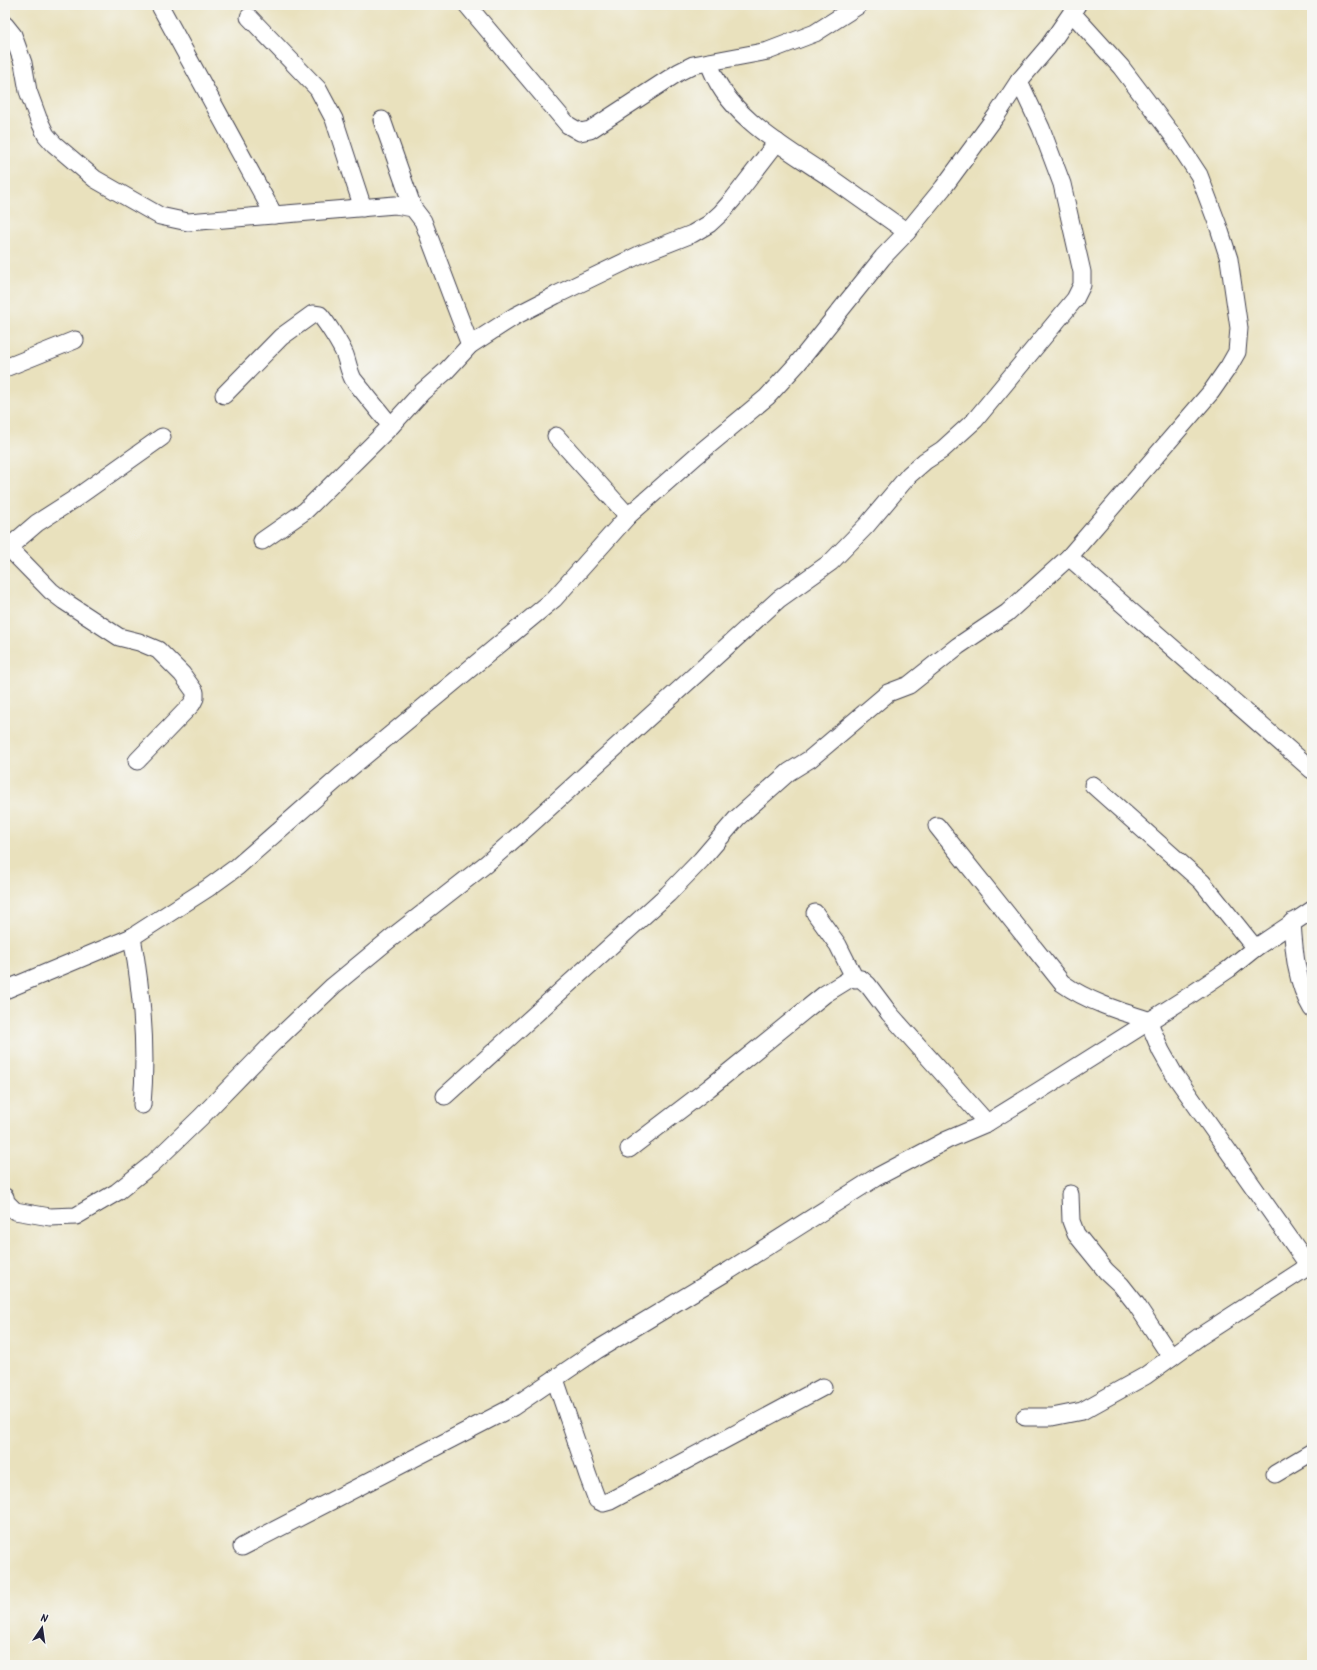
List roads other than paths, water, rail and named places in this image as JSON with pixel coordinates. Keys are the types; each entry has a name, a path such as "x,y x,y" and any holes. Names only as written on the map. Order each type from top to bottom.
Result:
{"street":[{"path":"467,5 568,125 580,132 590,130 679,72 693,65 768,51 815,32 859,5"},
{"path":"160,6 274,215"},
{"path":"5,990 132,937 208,888 237,867 343,774 554,599 628,516 696,456 767,397 798,363 883,257 907,232 943,188 992,122 1019,81 1048,47 1075,9 1174,137 1199,176 1229,259 1239,328 1237,352 1229,366 1211,392 1069,557 1006,612 958,646 909,685 888,693 810,759 789,772 737,818 701,860 668,894 445,1096"},
{"path":"250,17 284,55 318,89 334,119 363,208"},
{"path":"5,25 13,35 23,63 28,91 46,135 54,144 95,179 160,216 188,222 395,205 413,208"},
{"path":"709,62 712,72 727,97 740,113 776,142 907,232"},
{"path":"5,1197 6,1202 15,1211 50,1217 76,1216 117,1192 157,1160 272,1044 334,986 390,939 486,864 779,599 831,562 867,525 909,475 925,461 942,450 975,420 1075,299 1082,285 1081,266 1062,184 1041,128 1019,81"},
{"path":"382,120 413,208 423,221 470,345"},
{"path":"262,541 305,511 391,426 422,392 446,371 470,345 515,316 556,295 641,254 692,234 708,224 721,213 734,198 776,142"},
{"path":"224,394 282,337 313,314 320,315 325,320 344,354 348,371 353,379 391,426"},
{"path":"5,368 75,340"},
{"path":"556,436 628,516"},
{"path":"137,760 192,704 195,698 195,692 182,674 158,650 139,642 119,637 64,601 51,591 7,545 162,437"},
{"path":"1069,557 1310,764"},
{"path":"1093,785 1202,882 1255,948"},
{"path":"937,826 1062,983 1073,990 1099,1002 1148,1020"},
{"path":"242,1547 513,1407 597,1350 730,1270 875,1178 947,1140 987,1123 1223,973 1255,948 1312,910"},
{"path":"815,913 838,945 855,979"},
{"path":"1292,922 1294,956 1300,983 1312,1009"},
{"path":"132,937 138,969 142,1009 144,1076 142,1104"},
{"path":"628,1149 709,1088 825,994 851,978 861,979 868,985 889,1013 987,1123"},
{"path":"1026,1417 1052,1417 1082,1412 1145,1376 1252,1302 1310,1265 1174,1074 1161,1052 1148,1020"},
{"path":"1070,1194 1072,1221 1076,1234 1106,1271 1121,1285 1136,1304 1171,1357"},
{"path":"555,1379 597,1500 603,1503 610,1501 823,1387"},
{"path":"1275,1474 1312,1452"}]}
